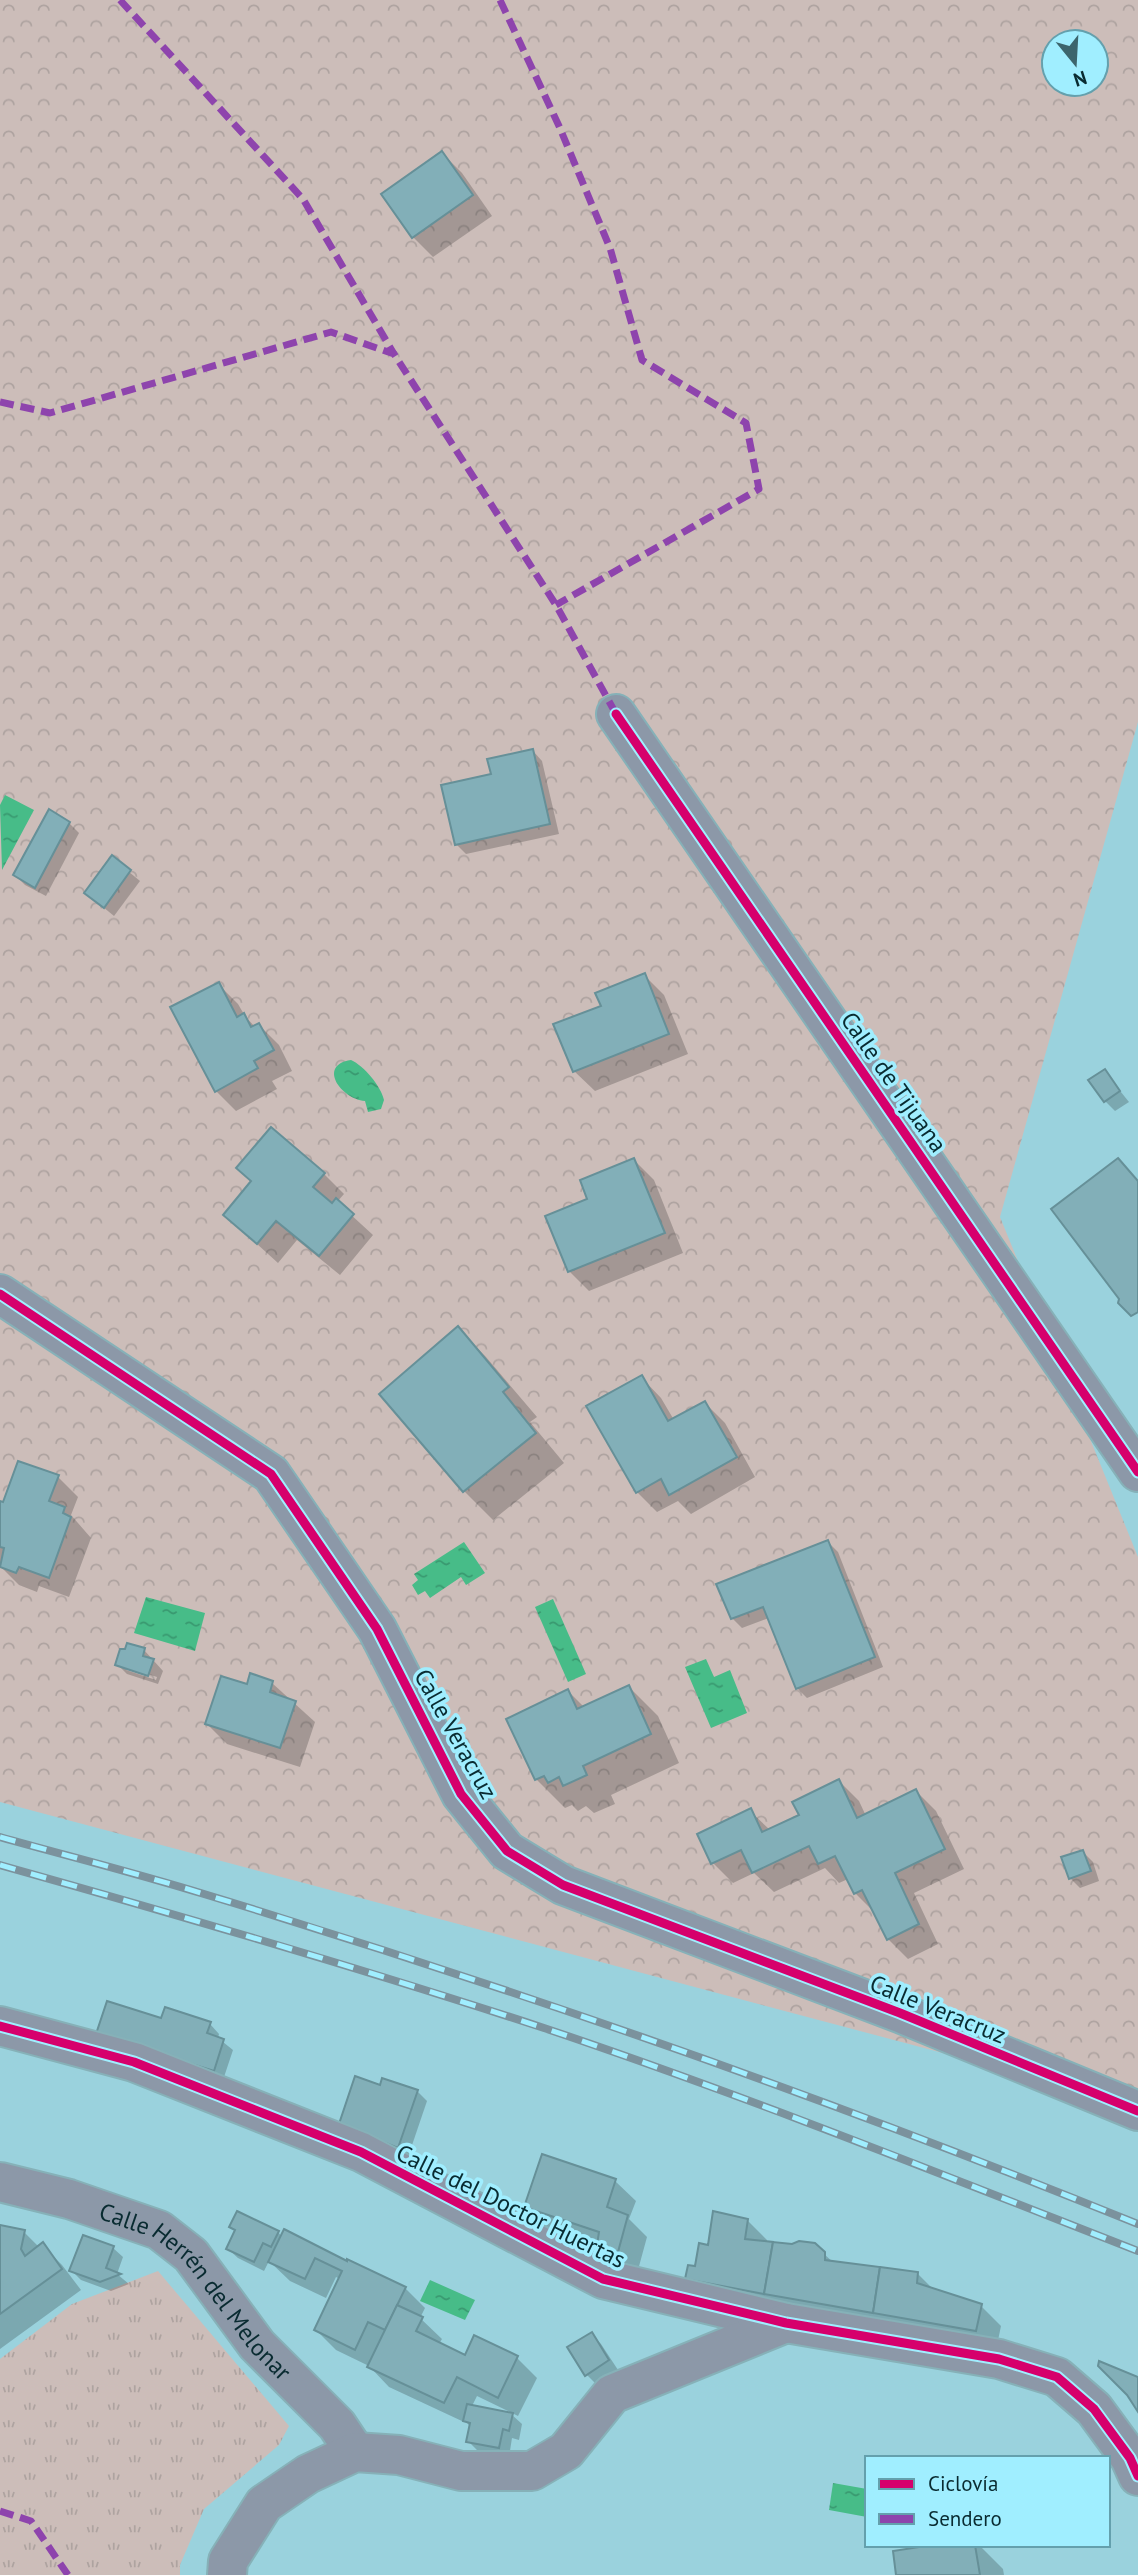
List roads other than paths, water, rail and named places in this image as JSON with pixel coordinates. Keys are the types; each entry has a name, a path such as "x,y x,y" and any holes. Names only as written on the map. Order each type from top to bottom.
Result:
{"street":[{"name":"Calle de Tijuana","path":"616,714 1138,1472"},
{"name":"Calle Veracruz","path":"0,1294 271,1474 377,1629 461,1794 507,1851 563,1885 900,2013 1138,2111"},
{"name":"Calle del Doctor Huertas","path":"0,2026 134,2063 361,2152 603,2279 786,2323 999,2359 1057,2378 1094,2409 1130,2458 1138,2476"},
{"name":"Calle Herrén del Melonar","path":"0,2182 69,2199 159,2230 191,2255 257,2345 337,2425 355,2452"},
{"path":"227,2575 228,2561 264,2504 308,2474 355,2452 399,2455 461,2471 532,2471 566,2451 612,2394 786,2323"}],"water":[{"path":"5,795 34,810 2,870 0,805"},
{"path":"351,1060 376,1083 384,1100 381,1109 368,1112 365,1101 348,1094 336,1082 335,1068"},
{"path":"464,1542 485,1573 466,1585 461,1577 430,1598 425,1591 418,1595 412,1585 418,1580 414,1574"},
{"path":"146,1597 205,1613 195,1651 134,1633"},
{"path":"553,1599 586,1674 568,1682 535,1607"},
{"path":"706,1659 714,1677 730,1670 747,1713 711,1728 685,1667"},
{"path":"430,2280 475,2300 465,2320 420,2301"},
{"path":"833,2483 865,2489 865,2517 829,2510"}],"railway":[{"path":"0,1837 204,1894 558,2008 791,2090 1138,2224"},
{"path":"0,1865 273,1943 544,2028 768,2108 1138,2251"}]}
